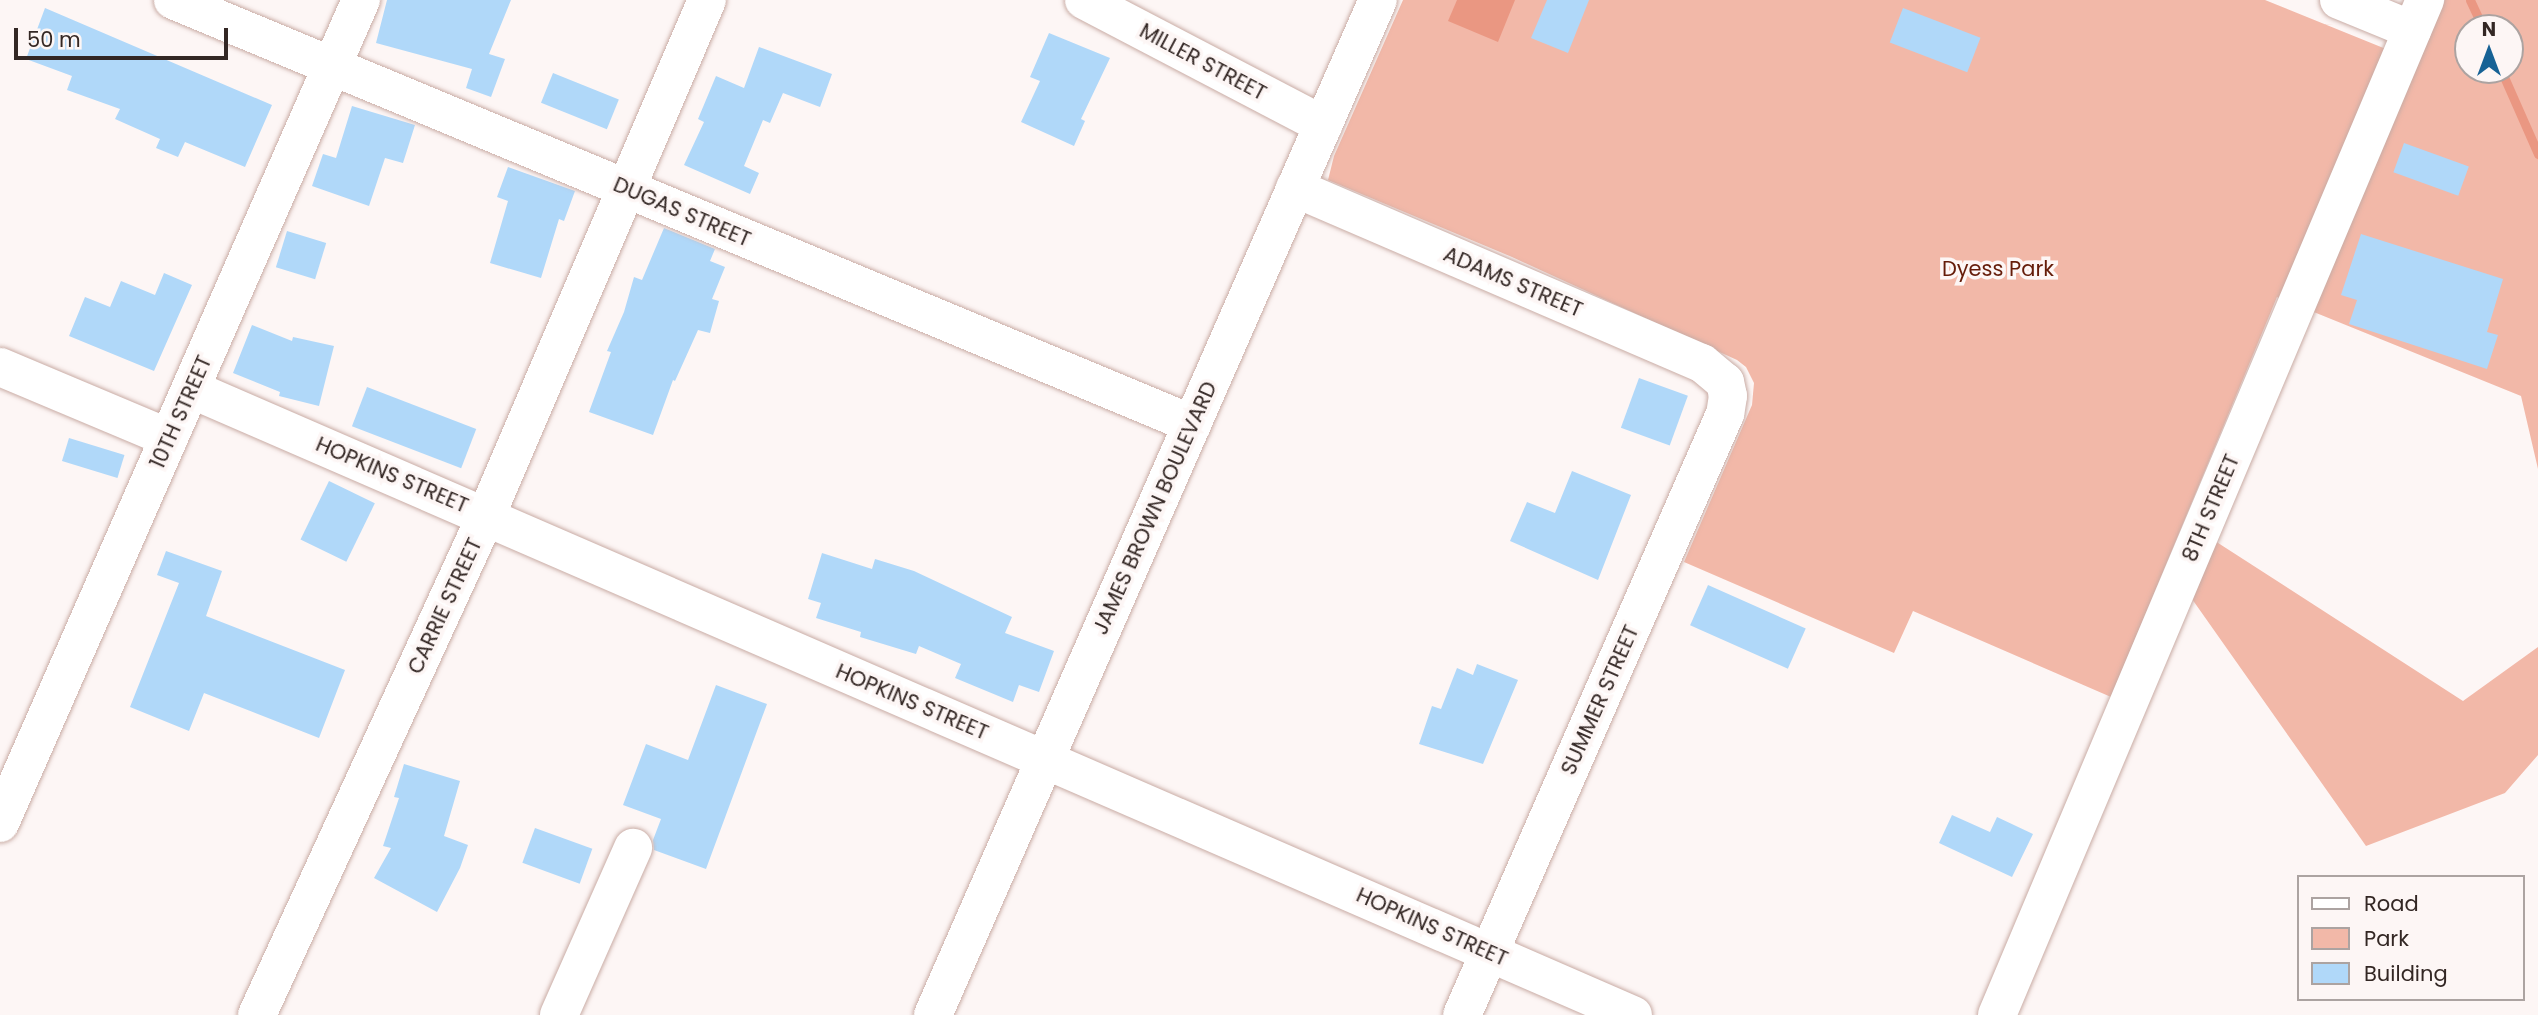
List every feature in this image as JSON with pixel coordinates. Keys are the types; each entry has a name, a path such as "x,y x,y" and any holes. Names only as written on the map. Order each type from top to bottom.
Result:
{"street":[{"name":"DUGAS STREET","path":"173,0 1192,424"},
{"name":"10TH STREET","path":"0,823 361,0"},
{"name":"CARRIE STREET","path":"257,1015 486,516 624,188 707,0"},
{"name":"MILLER STREET","path":"1084,0 1323,125"},
{"name":"JAMES BROWN BOULEVARD","path":"933,1015 1378,0"},
{"path":"2339,0 2420,11"},
{"name":"8TH STREET","path":"1997,1015 2420,11"},
{"name":"ADAMS STREET","path":"1295,188 1702,363 1725,382"},
{"path":"0,367 169,438"},
{"name":"SUMMER STREET","path":"1462,1015 1725,414 1728,396 1725,382"},
{"name":"HOPKINS STREET","path":"191,388 1633,1015"},
{"path":"559,1015 633,848"}],"green space":[{"name":"Dyess Park","path":"1403,0 2265,0 2418,62 2445,0 2538,0 2538,469 2521,396 2277,297 2111,697 1913,611 1894,653 1684,562 1752,405 1754,383 1746,367 1737,360 1512,257 1328,180 1334,156"},
{"path":"2215,541 2463,701 2538,647 2538,755 2505,793 2366,846 2192,599"}],"shaded area":[{"path":"1457,0 1515,0 1498,42 1448,21"}],"building":[{"path":"387,0 511,0 489,54 505,59 491,97 466,88 472,69 376,43"},
{"path":"1547,0 1589,0 1568,53 1531,38"},
{"path":"45,8 272,105 245,167 185,142 178,157 156,148 160,139 115,119 120,109 67,90 72,76 26,59"},
{"path":"1903,8 1980,38 1967,72 1890,43"},
{"path":"1049,33 1110,58 1081,119 1085,121 1074,146 1021,122 1040,81 1030,77"},
{"path":"759,47 832,74 820,107 783,93 770,123 763,120 744,166 759,173 750,194 684,165 704,122 698,119 716,76 744,88"},
{"path":"553,73 619,100 607,129 541,103"},
{"path":"352,106 415,125 403,163 385,158 369,206 312,186 323,154 336,158"},
{"path":"2404,143 2469,167 2458,196 2393,172"},
{"path":"508,167 575,191 564,221 559,219 541,278 490,263 508,201 497,197"},
{"path":"664,228 715,249 710,261 725,267 712,299 719,301 710,333 698,330 675,381 673,380 653,435 589,412 611,352 607,351 624,312 634,277 642,280"},
{"path":"287,231 326,243 315,279 276,267"},
{"path":"2361,234 2503,279 2487,332 2498,335 2487,369 2349,324 2357,300 2341,295"},
{"path":"164,273 192,285 154,371 69,336 85,297 110,307 121,281 155,295"},
{"path":"252,325 292,341 293,337 334,346 319,406 279,396 280,392 233,373"},
{"path":"1639,378 1688,396 1670,446 1621,428"},
{"path":"367,387 476,429 461,468 352,426"},
{"path":"69,438 124,455 117,478 62,461"},
{"path":"1572,471 1631,495 1598,580 1510,541 1527,502 1555,513"},
{"path":"329,481 375,503 346,562 301,539"},
{"path":"166,551 222,571 206,616 345,670 319,738 204,693 189,731 130,707 179,583 157,575"},
{"path":"822,553 872,569 875,559 914,571 1012,617 1005,633 1054,651 1039,692 1019,685 1013,702 955,678 961,664 919,646 916,654 860,637 861,632 816,618 821,603 808,599"},
{"path":"1708,585 1806,629 1788,669 1690,625"},
{"path":"1477,664 1518,680 1483,764 1419,744 1432,706 1441,709 1457,668 1473,675"},
{"path":"716,685 767,704 706,869 654,850 653,840 661,819 623,805 646,744 688,760"},
{"path":"404,764 460,781 444,836 468,845 460,868 437,912 374,878 391,848 383,846 399,798 394,797"},
{"path":"1952,815 1990,832 1997,817 2033,834 2012,877 1939,843"},
{"path":"535,828 592,849 580,884 522,863"}],"waterway":[{"path":"2470,0 2476,14"},
{"path":"2507,84 2538,154"}]}
